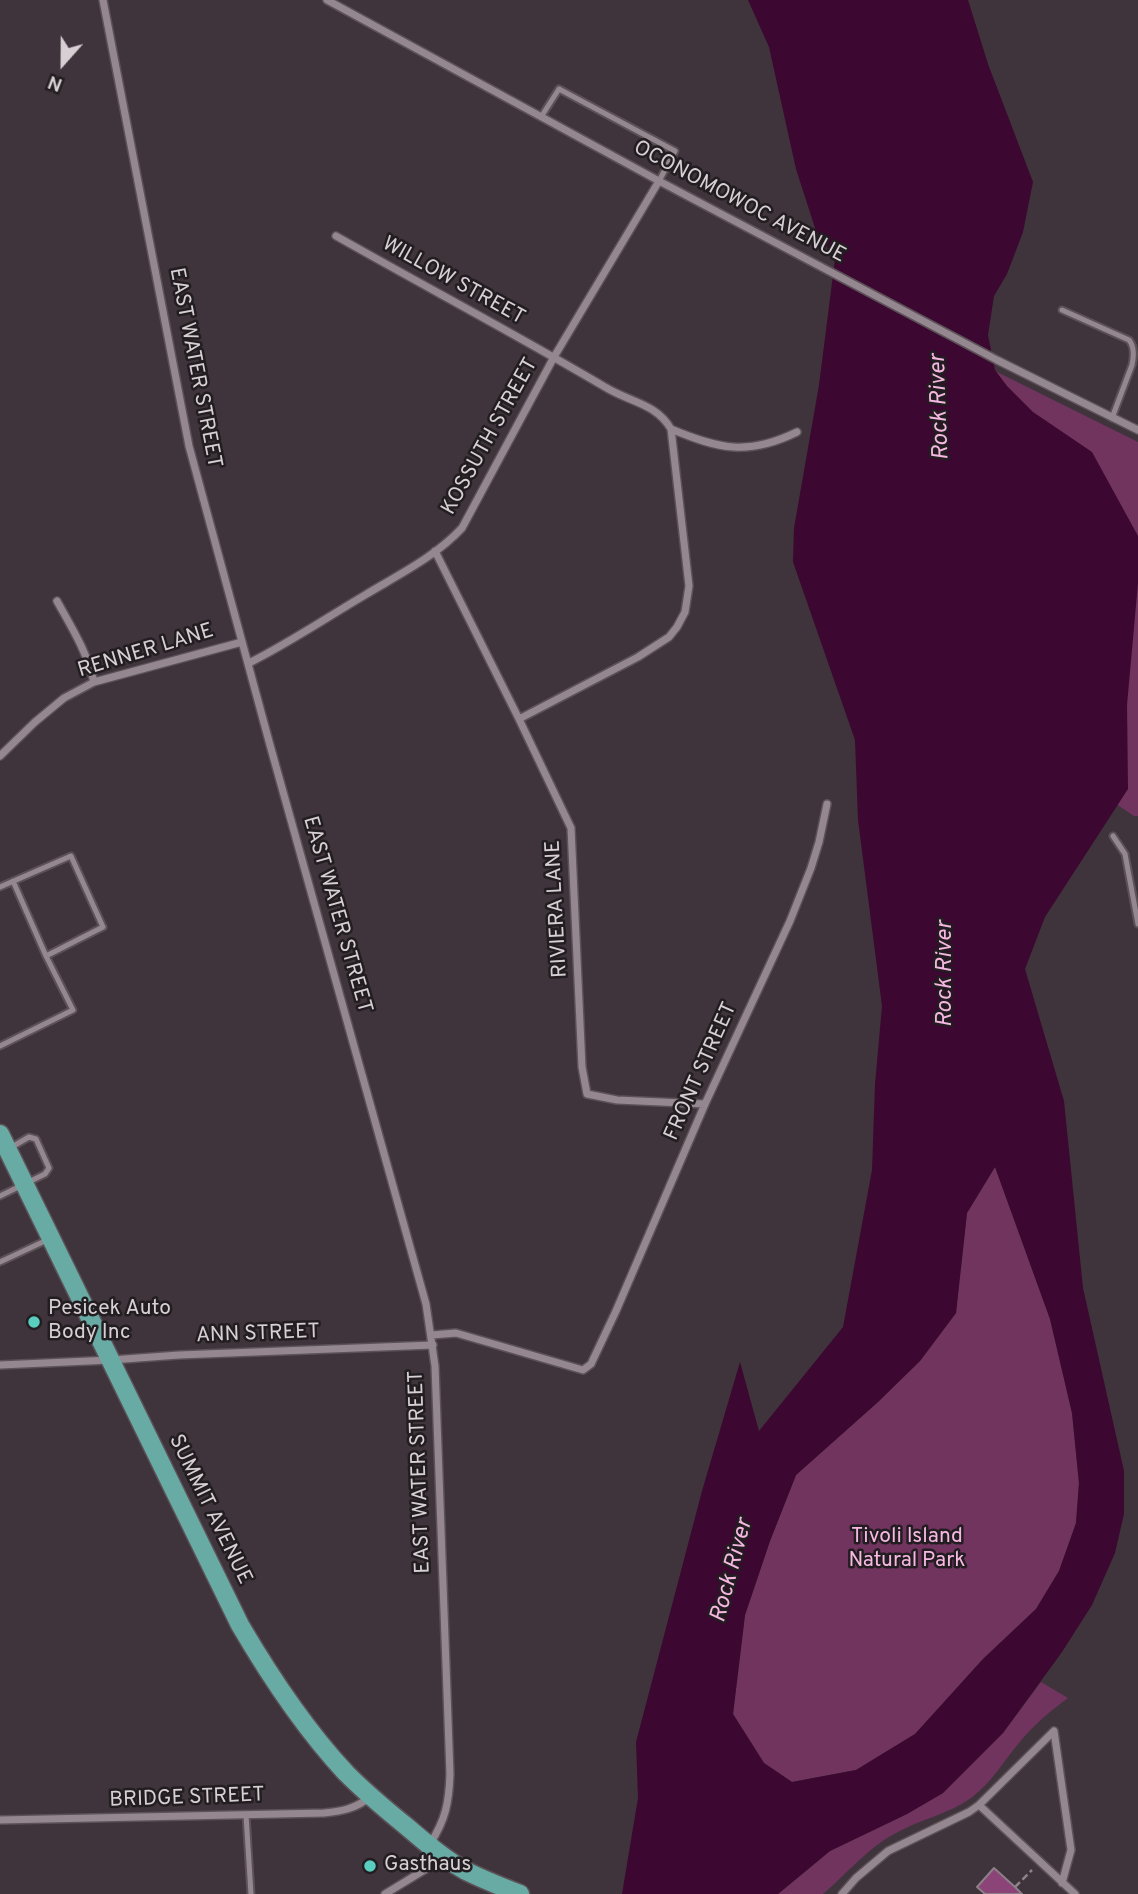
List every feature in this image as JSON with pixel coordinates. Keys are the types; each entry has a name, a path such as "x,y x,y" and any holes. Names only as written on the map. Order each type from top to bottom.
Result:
{"main road":[{"name":"SUMMIT AVENUE","path":"4,1142 240,1625 266,1669 314,1737 371,1797 444,1857 465,1870 520,1894"}],"street":[{"name":"EAST WATER STREET","path":"103,0 184,423 426,1304 432,1335 450,1774 447,1810 429,1845"},
{"name":"OCONOMOWOC AVENUE","path":"327,0 659,181 997,360 1138,430"},
{"name":"KOSSUTH STREET","path":"248,663 281,647 435,551 462,528 554,357 659,181"},
{"name":"WILLOW STREET","path":"336,236 609,390 649,407 664,417 671,429"},
{"path":"519,719 638,657 669,637 685,612 690,586 671,429 716,446 735,448 770,443 797,432"},
{"name":"RIVIERA LANE","path":"435,551 571,828 582,1066 587,1094 617,1100 705,1104"},
{"path":"57,601 82,644 94,682"},
{"name":"RENNER LANE","path":"0,756 64,698 94,682 242,642"},
{"name":"FRONT STREET","path":"432,1335 456,1333 583,1370 591,1364 705,1104 790,921 811,868 827,804"},
{"name":"ANN STREET","path":"0,1365 433,1345"},
{"path":"842,1894 856,1878 888,1851 979,1805 1055,1731 1071,1850 1062,1883"},
{"name":"BRIDGE STREET","path":"0,1820 345,1811 358,1807 371,1797"},
{"path":"979,1805 1075,1894"},
{"path":"385,1894 444,1857"}],"lane":[{"path":"541,117 559,89 675,151 659,181"},
{"path":"1062,310 1132,343 1132,365 1112,418"},
{"path":"1114,836 1125,855 1138,924"},
{"path":"0,887 71,856 103,927 46,957"},
{"path":"0,1046 73,1010 46,957 13,881"},
{"path":"0,1196 45,1174 49,1168 36,1139 4,1142"},
{"path":"0,1262 50,1238"},
{"path":"246,1815 251,1894"}],"path":[{"path":"1015,1887 1040,1862"}],"green space":[{"path":"995,371 1138,442 1138,816 1103,795"},
{"name":"Tivoli Island Natural Park","path":"995,1167 1050,1319 1072,1413 1079,1483 1076,1523 1059,1571 1036,1609 983,1659 915,1734 856,1770 792,1782 764,1763 733,1714 745,1615 796,1475 920,1361 956,1313 967,1213"},
{"path":"1041,1682 1068,1698 1029,1731 979,1792 954,1808 887,1838 823,1894 778,1894 830,1851 907,1814 943,1793 1003,1733"}],"water":[{"name":"Rock River","path":"748,0 968,0 988,64 1033,182 1023,232 1007,274 994,296 988,335 995,370 1033,412 1092,452 1138,536 1138,583 1127,705 1128,789 1045,917 1025,969 1064,1101 1083,1288 1124,1471 1124,1514 1115,1553 1092,1605 1062,1652 1003,1733 943,1793 907,1814 830,1851 778,1894 622,1894 638,1798 636,1742 702,1491 740,1362 759,1431 843,1327 872,1170 875,1084 882,1006 858,820 855,740 793,562 794,528 819,385 835,259 816,231 796,169 769,47","holes":["995,1167 1050,1319 1072,1413 1079,1483 1076,1523 1059,1571 1036,1609 983,1659 915,1734 856,1770 792,1782 764,1763 733,1714 745,1615 796,1475 920,1361 956,1313 967,1213"]}],"building":[{"path":"994,1868 1022,1894 985,1894 977,1887"}],"place":[{"name":"Pesicek Auto Body Inc","path":"34,1322"},
{"name":"Gasthaus","path":"370,1866"}]}
